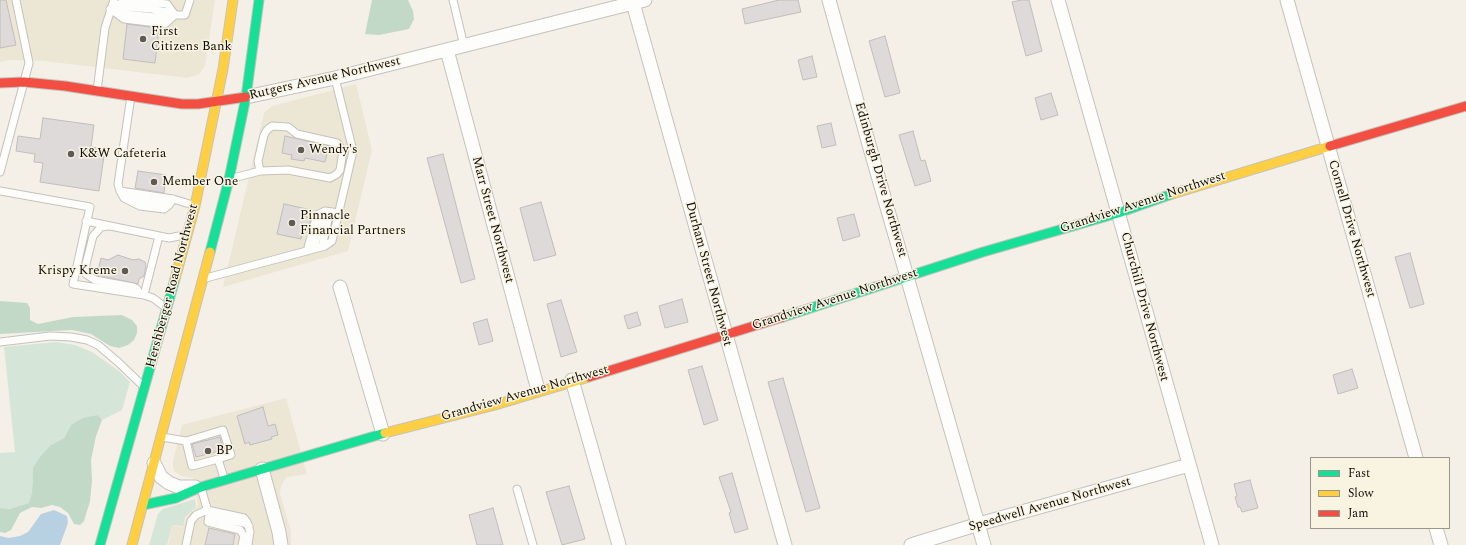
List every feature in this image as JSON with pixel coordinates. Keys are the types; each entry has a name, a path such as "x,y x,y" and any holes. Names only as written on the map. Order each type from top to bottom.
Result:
{"street":[{"name":"Hershberger Road Northwest","path":"100,545 195,206 217,102 233,0"},
{"name":"Hershberger Road Northwest","path":"132,545 229,179 246,97 259,0"},
{"name":"Edinburgh Drive Northwest","path":"829,0 984,545"},
{"name":"Churchill Drive Northwest","path":"1058,0 1212,545"},
{"name":"Cornell Drive Northwest","path":"1288,0 1327,145 1416,457"},
{"name":"Rutgers Avenue Northwest","path":"0,83 24,82 182,104 217,102 335,78 639,2"},
{"name":"Durham Street Northwest","path":"639,2 725,336 784,545"},
{"name":"Marr Street Northwest","path":"447,50 538,390"},
{"name":"Grandview Avenue Northwest","path":"143,505 176,498 201,487 262,469 383,434 495,405 538,390 725,336 908,276 1118,213 1200,184 1327,145 1466,106"},
{"path":"340,287 383,434"},
{"path":"572,380 619,545"},
{"name":"Grandview Avenue Northwest","path":"154,463 160,475 169,483 179,487 201,487"},
{"name":"Speedwell Avenue Northwest","path":"911,545 978,524 1189,465"},
{"path":"262,469 279,532 281,545"},
{"path":"1436,529 1441,545"},
{"path":"97,545 103,534"}],"lane":[{"path":"0,172 29,63 16,0"},
{"path":"97,91 105,28 114,0"},
{"path":"110,9 125,7 166,11 175,15 185,16 190,0"},
{"path":"453,0 464,46"},
{"path":"110,9 124,19 165,24 175,15"},
{"path":"203,279 322,247 332,241 335,212 352,151 335,78"},
{"path":"131,96 118,184 120,191 124,198 140,206 164,209 169,205 173,198"},
{"path":"229,179 260,171 288,170 330,178 337,174 340,170 343,151 337,143 297,134 288,127 272,126 264,135 258,161 260,171"},
{"path":"0,191 90,207 73,284 142,294 153,298 167,309"},
{"path":"120,191 173,198 195,206"},
{"path":"311,250 315,219 320,213 335,212"},
{"path":"86,221 169,238 188,234"},
{"path":"108,226 101,227 93,236 86,264 86,274 95,280 133,287 142,294"},
{"path":"142,294 159,236"},
{"path":"0,342 50,336 71,337 87,340 98,345 145,388"},
{"path":"161,437 186,441 204,438 223,430 231,455 213,458 192,466 186,441"},
{"path":"213,458 225,481"},
{"path":"201,487 208,512 208,521 210,523 240,530 244,536 242,545"},
{"path":"517,489 533,545"},
{"path":"186,545 191,521 196,515 208,512 239,516 247,522 249,527 248,545"}],"shaded area":[{"path":"0,0 215,0 205,66 199,74 188,78 44,61 11,60 0,62"},
{"path":"356,84 372,150 348,251 223,287 264,113 272,106"},
{"path":"286,398 307,474 287,477 281,487 280,494 291,531 291,545 168,545 172,525 183,526 186,517 198,505 193,478 181,476 174,471 173,467 173,461 182,425"}],"green space":[{"path":"372,0 408,0 413,11 414,19 409,29 379,35 365,34"},
{"path":"0,301 27,303 30,308 30,320 38,324 73,317 122,315 132,320 137,326 137,333 134,340 128,345 119,348 110,346 91,334 72,330 0,334"},
{"path":"56,342 75,345 92,352 119,371 130,382 122,410 102,420 98,415 71,425 64,438 51,445 32,480 32,492 29,503 8,509 0,508 0,453 15,452 4,347"},
{"path":"98,415 102,420 96,436 91,460 92,481 90,501 84,521 80,525 74,524 68,513 60,507 52,505 41,508 32,507 20,513 11,530 5,533 0,532 0,508 9,509 29,503 32,492 33,468 40,457 51,445 64,438 71,425 83,418"},
{"path":"195,499 196,507 185,517 183,526 172,525 167,545 149,545 158,514 163,509"}],"water":[{"path":"54,510 67,516 68,523 60,545 0,545 0,536 9,538 20,536 28,532 41,514"}],"building":[{"path":"0,0 6,0 16,45 0,48"},
{"path":"779,0 798,0 801,12 745,24 742,9"},
{"path":"1029,0 1042,51 1026,56 1012,2"},
{"path":"127,24 159,28 155,63 123,59"},
{"path":"885,36 900,93 885,97 869,41"},
{"path":"812,56 817,77 803,80 798,60"},
{"path":"1051,93 1058,115 1041,120 1035,98"},
{"path":"43,118 94,125 91,147 105,149 99,191 40,182 43,163 34,162 35,154 16,151 18,136 40,139"},
{"path":"831,123 836,145 822,148 817,126"},
{"path":"913,131 921,161 925,160 931,181 915,186 899,135"},
{"path":"285,136 329,146 325,162 305,158 304,161 291,159 292,155 282,153"},
{"path":"443,154 475,279 461,283 427,158"},
{"path":"138,171 166,175 164,193 135,188"},
{"path":"541,202 556,255 534,261 520,208"},
{"path":"284,204 307,209 306,217 311,218 307,232 302,231 301,239 277,234"},
{"path":"854,214 860,236 843,241 837,218"},
{"path":"1410,253 1424,304 1410,308 1395,257"},
{"path":"118,255 133,260 139,259 145,262 146,265 144,276 139,279 138,284 97,275 101,258 108,260"},
{"path":"682,299 688,322 665,328 659,306"},
{"path":"561,300 577,352 561,357 547,304"},
{"path":"637,312 641,325 628,329 624,316"},
{"path":"487,319 493,341 479,345 473,323"},
{"path":"702,366 718,420 704,425 688,370"},
{"path":"1352,369 1358,388 1338,394 1333,375"},
{"path":"783,378 820,508 806,512 768,382"},
{"path":"263,407 268,426 275,424 278,435 271,437 272,439 250,445 249,442 245,444 237,416"},
{"path":"220,437 223,450 196,457 192,444"},
{"path":"732,473 748,529 735,533 729,513 731,512 719,477"},
{"path":"1250,480 1258,508 1242,512 1240,507 1238,507 1235,497 1237,496 1234,484"},
{"path":"569,486 585,539 562,545 546,492"},
{"path":"493,508 503,545 477,545 469,515"},
{"path":"209,528 235,534 233,545 205,545"}],"traffic: fast":[{"path":"210,252 229,179 246,97 259,0"},
{"path":"783,317 983,252 1118,213 1172,194"},
{"path":"100,545 175,279"},
{"path":"143,505 176,498 201,487 385,433"}],"traffic: slow":[{"path":"175,279 195,206 223,69 233,0"},
{"path":"1172,194 1330,146"},
{"path":"132,545 210,252"},
{"path":"385,433 495,405 589,377"}],"traffic: jam":[{"path":"0,83 24,82 65,86 182,104 198,104 246,97"},
{"path":"1330,146 1466,106"},
{"path":"589,377 783,317"}],"place":[{"name":"First Citizens Bank","path":"143,39"},
{"name":"Wendy's","path":"301,150"},
{"name":"K&W Cafeteria","path":"71,154"},
{"name":"Member One","path":"154,182"},
{"name":"Pinnacle Financial Partners","path":"292,223"},
{"name":"Krispy Kreme","path":"125,271"},
{"name":"BP","path":"208,451"}]}
